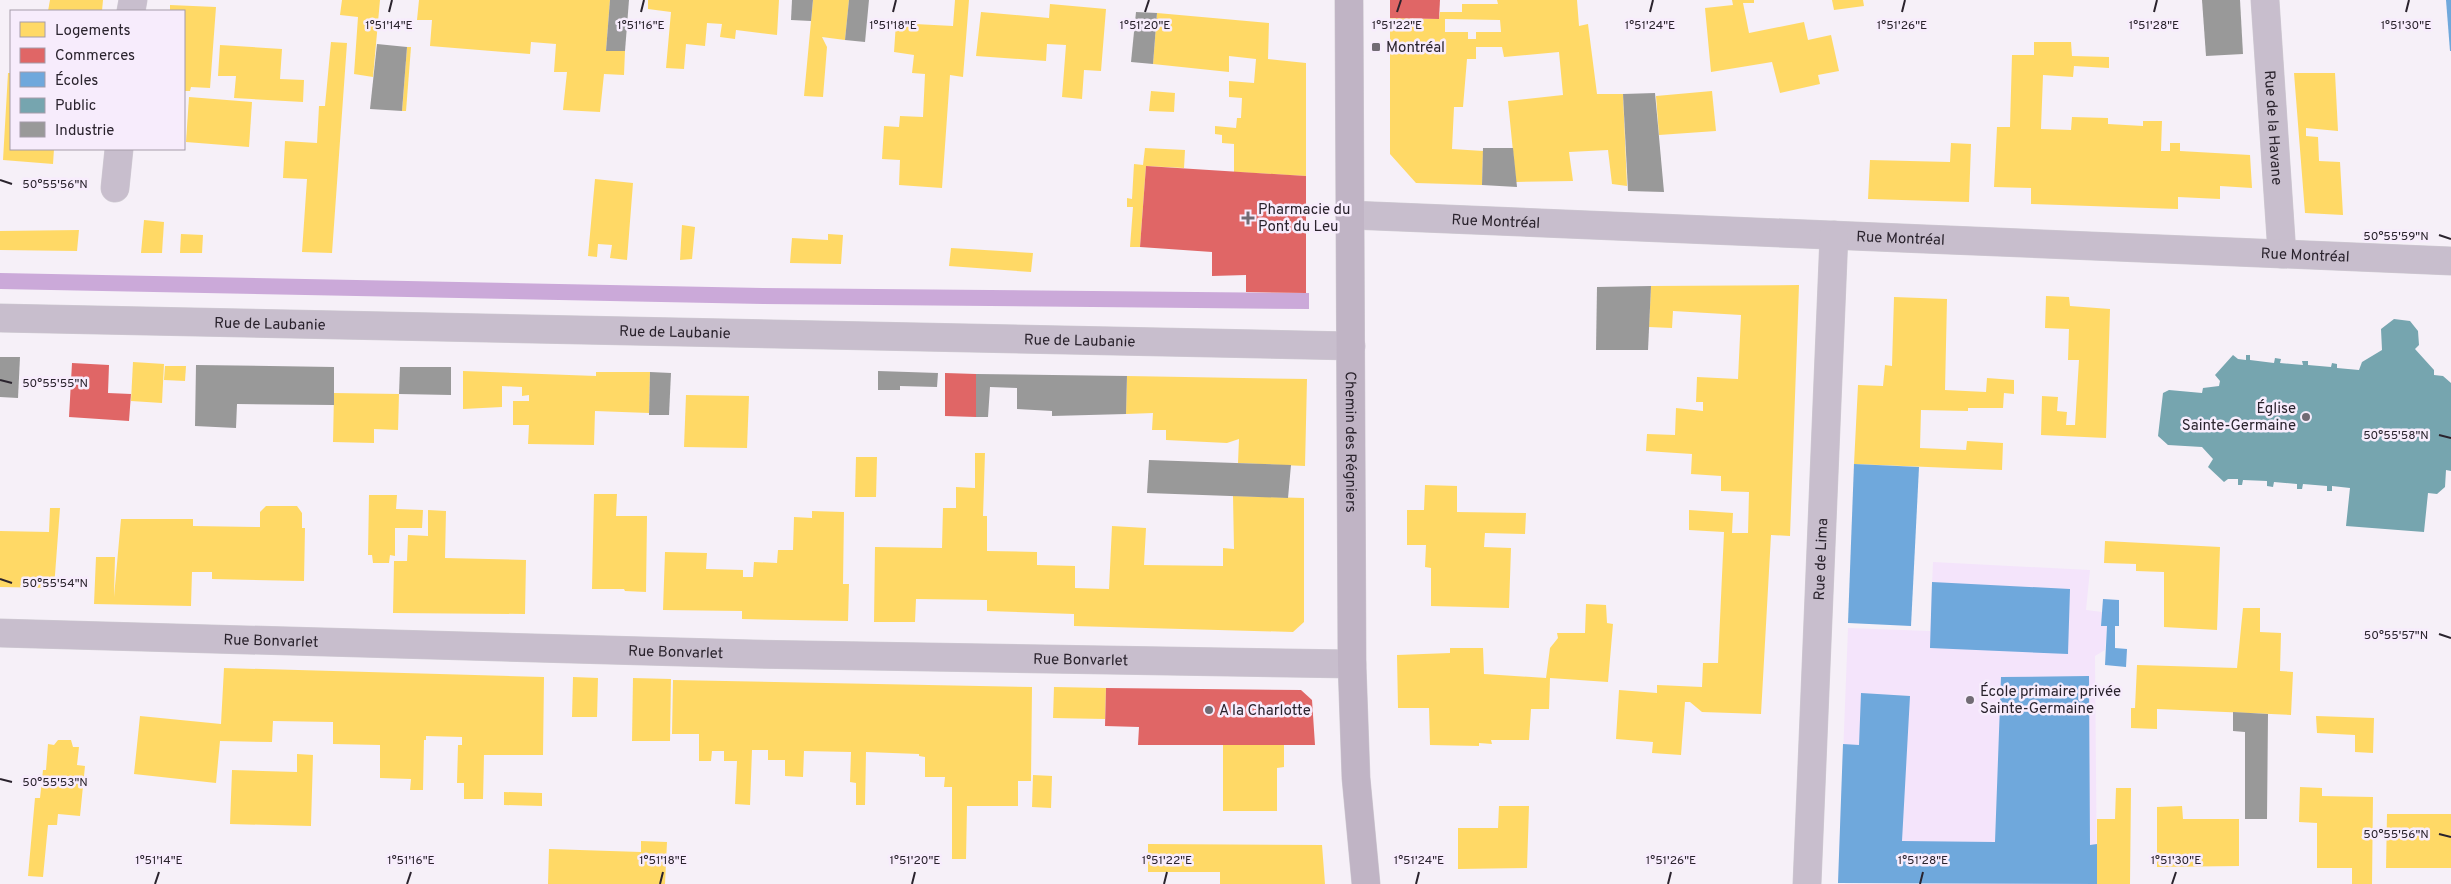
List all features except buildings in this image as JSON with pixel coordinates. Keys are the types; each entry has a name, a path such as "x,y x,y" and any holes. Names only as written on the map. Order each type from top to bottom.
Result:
{"main road":[{"name":"Chemin des Régniers","path":"1349,0 1352,664 1356,787 1366,884"}],"street":[{"name":"Rue de la Havane","path":"2264,0 2282,254"},
{"path":"115,188 119,150"},
{"name":"Rue Montréal","path":"1350,215 2451,261"},
{"name":"Rue de Lima","path":"1807,884 1834,235"},
{"name":"Rue de Laubanie","path":"0,318 1351,346"},
{"name":"Rue Bonvarlet","path":"0,633 754,654 1352,664"}],"shaded area":[{"path":"0,273 763,288 1309,293 1309,309 763,304 0,289"},
{"name":"École primaire privée Sainte-Germaine","path":"1933,562 2090,570 2086,610 2102,612 2101,625 2107,626 2105,650 2095,656 2097,884 1838,883 1848,628 1930,631"}],"place":[{"name":"Montréal","path":"1376,47"},
{"name":"Pharmacie du Pont du Leu","path":"1248,218"},
{"name":"Église Sainte-Germaine","path":"2306,417"},
{"name":"École primaire privée Sainte-Germaine","path":"1970,700"},
{"name":"A la Charlotte","path":"1209,710"}]}
